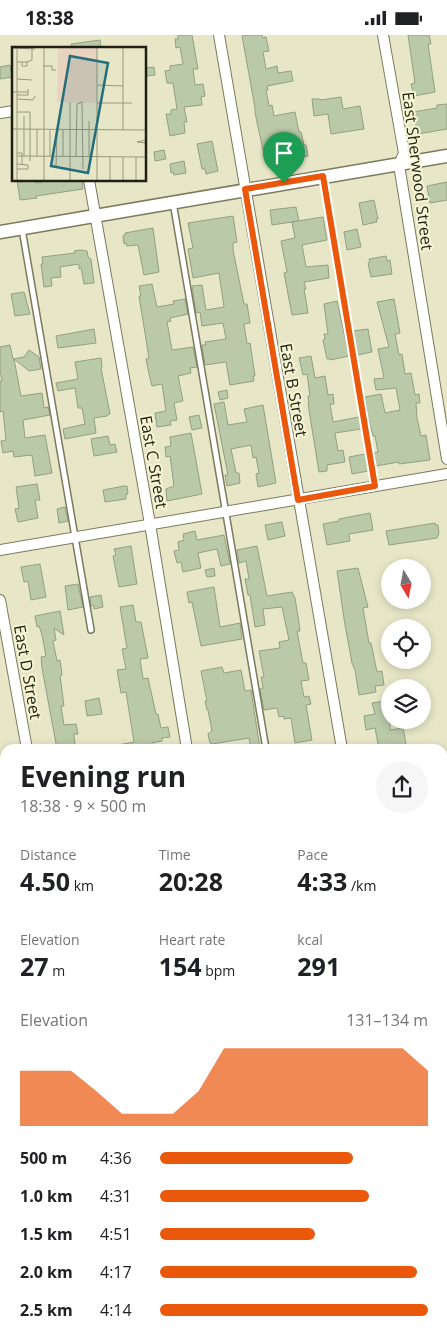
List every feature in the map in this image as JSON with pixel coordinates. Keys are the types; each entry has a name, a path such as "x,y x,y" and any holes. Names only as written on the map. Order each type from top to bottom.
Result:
{"street":[{"name":"East B Street","path":"219,35 341,744"},
{"name":"East Sherwood Street","path":"383,35 404,153 400,165 447,459"},
{"path":"0,231 447,156"},
{"name":"East C Street","path":"89,181 187,744"},
{"path":"0,550 447,474"},
{"name":"East D Street","path":"0,600 26,744"}],"lane":[{"path":"323,176 375,486"},
{"path":"173,202 265,744"},
{"path":"21,228 91,630"}],"building":[{"path":"178,35 192,35 198,69 193,69 195,85 203,84 205,96 201,97 202,105 184,107 187,122 184,122 185,133 170,136 166,114 171,114 171,110 177,109 173,83 167,83 165,71 170,70 170,66 183,64 180,47 176,48 175,39 178,39"},
{"path":"262,35 263,38 266,37 269,51 263,52 266,69 277,66 278,73 291,71 293,81 267,86 269,106 272,105 274,116 295,112 299,132 301,132 304,145 306,145 308,156 266,163 255,113 242,36"},
{"path":"408,35 429,35 431,44 428,44 435,92 414,96 411,84 415,83"},
{"path":"100,40 101,47 72,47 71,44"},
{"path":"10,65 12,77 0,79 0,67"},
{"path":"154,67 155,75 147,76 146,68"},
{"path":"341,97 343,109 360,106 364,129 331,134 328,114 314,116 312,99 321,100"},
{"path":"447,104 447,129 418,134 413,112 437,108 437,105"},
{"path":"212,141 218,171 206,174 205,169 202,169 197,144"},
{"path":"164,150 166,159 155,161 154,152"},
{"path":"184,161 186,173 174,175 173,172 171,173 170,164"},
{"path":"17,181 35,181 36,183 47,181 82,181 83,189 20,200"},
{"path":"447,182 447,200 430,203 427,186"},
{"path":"374,200 377,222 363,225 359,203"},
{"path":"296,207 299,221 272,225 270,210"},
{"path":"233,216 237,242 233,243 233,250 244,304 247,304 250,323 244,324 247,344 250,343 255,376 253,376 254,381 230,385 226,362 205,365 202,345 206,345 205,342 226,339 223,323 202,326 200,312 196,313 192,286 202,285 206,310 224,307 219,273 193,278 188,249 193,248 188,223"},
{"path":"323,217 327,240 302,245 306,267 328,265 329,278 304,282 308,313 292,315 284,273 287,272 281,241 295,238 292,222"},
{"path":"153,228 159,272 144,275 138,245 127,246 126,243 124,244 123,236 125,233"},
{"path":"357,229 361,247 347,250 344,232"},
{"path":"74,251 87,251 88,257 91,259 94,283 84,284 79,264 60,267 61,277 51,278 52,286 44,287 42,257 75,253"},
{"path":"386,256 387,261 390,260 392,274 371,277 369,259"},
{"path":"152,284 157,307 174,304 173,301 185,299 188,314 170,318 171,321 167,322 172,350 193,347 197,367 190,368 191,373 178,376 183,401 174,403 177,420 170,421 171,425 157,427 155,413 166,411 162,384 152,386 149,374 146,359 149,358 139,296 141,296 139,286"},
{"path":"24,292 30,314 15,316 11,294"},
{"path":"394,299 400,333 395,334 399,355 402,354 405,374 411,373 415,395 419,394 420,403 416,403 417,418 421,436 426,435 430,460 376,466 374,453 378,452 375,436 373,436 370,427 365,397 381,394 385,413 400,410 396,388 376,390 374,379 384,378 378,349 389,347 377,302"},
{"path":"337,301 349,356 330,360 327,359 323,340 325,339 324,334 328,334 324,304"},
{"path":"94,329 96,343 58,348 56,336"},
{"path":"368,329 372,352 357,355 353,331"},
{"path":"10,345 13,359 24,357 29,350 39,357 41,369 29,371 14,359 21,396 42,393 44,408 48,407 50,415 23,420 25,438 45,435 52,473 35,476 32,455 14,457 13,451 3,453 1,441 6,440 3,411 0,412 0,381 2,381 0,347"},
{"path":"311,356 315,378 325,376 328,395 333,394 334,404 330,404 333,422 359,417 361,429 335,433 338,451 343,450 345,462 327,465 327,471 319,472 308,404 308,396 310,396 307,374 303,375 299,358"},
{"path":"101,358 101,368 110,414 94,418 96,433 65,439 63,429 85,424 82,408 78,408 75,388 58,391 56,383 78,379 75,362"},
{"path":"227,390 228,398 220,400 218,392"},
{"path":"224,402 228,425 247,422 244,409 263,405 276,483 258,487 256,474 259,473 256,457 253,458 251,445 231,449 236,473 239,473 240,483 227,486 225,475 228,475 214,404"},
{"path":"199,415 202,428 192,430 189,417"},
{"path":"191,433 202,494 167,501 166,489 174,486 170,456 166,457 165,447 171,446 170,437"},
{"path":"108,436 110,445 115,444 117,452 94,456 91,439"},
{"path":"365,454 368,471 352,474 349,457"},
{"path":"37,484 40,500 35,500 38,518 18,522 15,509 19,508 16,487"},
{"path":"127,486 128,494 126,494 126,499 105,502 103,490"},
{"path":"65,507 68,521 59,523 57,509"},
{"path":"370,513 373,530 349,534 350,541 327,545 323,524"},
{"path":"282,522 285,536 268,540 265,525"},
{"path":"435,523 435,525 438,525 439,533 437,538 389,545 386,531"},
{"path":"195,531 197,540 224,535 230,564 221,566 217,549 198,553 201,568 183,572 181,562 177,563 174,551 179,550 178,542 184,540 183,534"},
{"path":"131,546 137,584 119,587 113,556 116,555 114,549"},
{"path":"257,546 267,596 292,592 295,598 300,631 297,631 303,663 306,663 309,680 301,681 304,697 309,696 311,704 306,705 312,740 295,743 291,718 284,719 284,716 279,717 277,708 264,710 260,689 263,688 261,677 264,677 259,651 280,648 279,642 289,640 282,607 263,609 265,625 255,627 250,595 248,595 245,579 249,579 246,561 239,563 237,550"},
{"path":"40,564 46,597 31,600 28,581 24,582 21,567"},
{"path":"214,568 215,576 207,577 205,570"},
{"path":"358,568 368,607 363,608 369,643 371,643 377,672 382,671 383,679 381,679 381,685 375,686 376,692 359,695 345,625 337,571"},
{"path":"78,584 83,607 68,610 65,586"},
{"path":"214,587 220,627 240,623 242,639 201,646 192,602 189,603 187,592"},
{"path":"101,595 103,607 94,609 94,606 91,606 90,597"},
{"path":"133,605 136,622 141,622 148,658 140,659 143,679 148,678 161,728 168,727 170,737 162,738 162,741 152,744 123,744 134,742 126,692 121,693 117,670 126,669 122,649 127,648 120,607"},
{"path":"60,611 64,635 54,628 56,640 53,641 57,661 60,660 62,675 60,676 64,706 61,706 64,725 76,724 78,734 74,734 75,744 56,744 42,668 41,657 46,656 42,635 39,626 37,627 35,616"},
{"path":"222,667 224,673 241,670 245,691 251,690 259,744 250,744 249,738 210,743 208,734 212,731 201,671"},
{"path":"99,698 102,714 87,716 85,701"},
{"path":"381,702 381,729 403,729 406,744 378,744 375,728 366,730 364,716 375,714 372,703"}],"route":[{"path":"323,176 375,486 298,500 245,189 284,183 323,176"}]}
